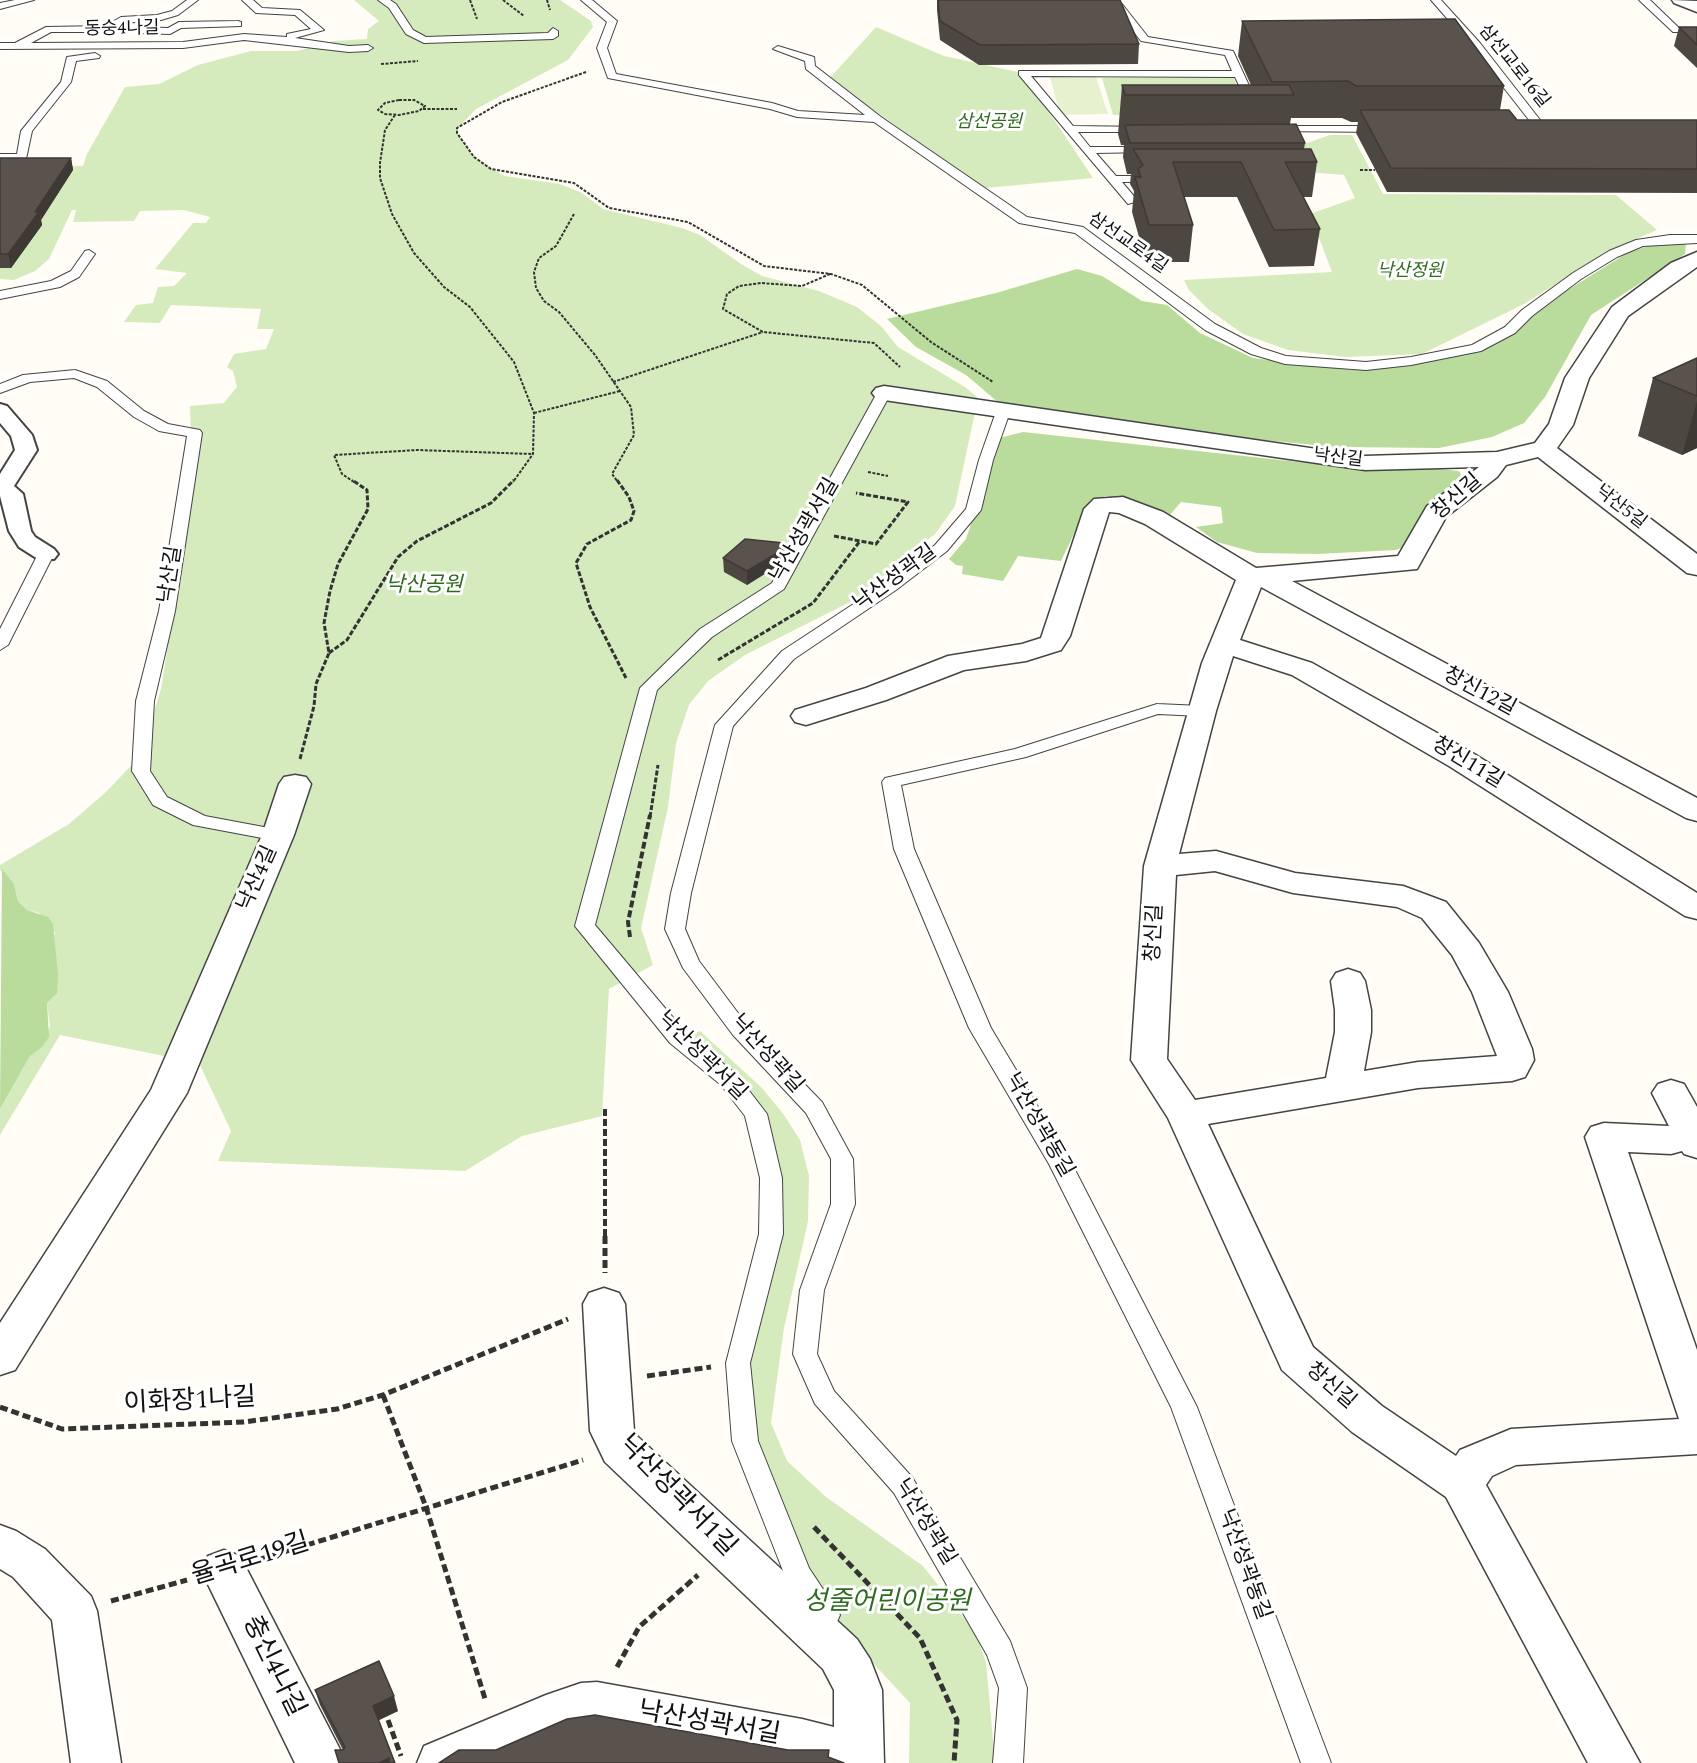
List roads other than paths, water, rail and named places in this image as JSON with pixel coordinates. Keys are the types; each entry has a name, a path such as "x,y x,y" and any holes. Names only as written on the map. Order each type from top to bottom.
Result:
{"street":[{"path":"1680,0 1697,7"},
{"path":"1540,127 1559,126"},
{"path":"1543,449 1561,425 1577,378 1620,312 1679,268 1697,258"},
{"name":"낙산길","path":"885,393 1365,463 1497,459 1543,449"},
{"path":"0,410 21,435 26,450 2,488 12,494 20,531 27,542 46,554"},
{"name":"낙산5길","path":"1543,449 1697,567"},
{"name":"창신길","path":"1497,459 1488,472 1436,512 1407,563 1256,577 1224,644 1201,711 1160,866 1149,1060 1185,1115 1298,1358 1366,1419 1462,1484 1615,1763"},
{"name":"창신12길","path":"806,717 887,690 958,662 1026,652 1051,644 1056,636 1097,509 1103,504 1123,505 1154,518 1256,577 1697,811"},
{"name":"창신11길","path":"1224,644 1302,669 1460,759 1697,908"},
{"name":"낙산4길","path":"0,1358 168,1093 278,835 295,784"},
{"path":"1160,866 1216,861 1293,883 1403,897 1434,910 1445,921 1490,992 1514,1048 1515,1060 1512,1068 1418,1075 1185,1115"},
{"path":"1342,1088 1353,1032 1353,1010 1348,981"},
{"path":"1697,1110 1671,1093 1684,1142 1604,1137 1697,1412"},
{"name":"낙산성곽서1길","path":"604,1304 612,1431 621,1449 726,1550 840,1654 853,1675 858,1690 864,1755"},
{"path":"1462,1484 1476,1463 1511,1447 1697,1436"},
{"path":"0,1545 29,1563 74,1611 96,1763"},
{"name":"충신4나길","path":"224,1570 296,1718 322,1763"},
{"path":"802,1742 838,1732 850,1716 850,1683 840,1654 808,1593"},
{"name":"낙산성곽서길","path":"442,1763 563,1711 597,1705 864,1755"}],"lane":[{"path":"0,6 29,0"},
{"path":"107,29 121,20 158,18 175,13 193,0"},
{"path":"247,0 259,11 297,12 319,30 279,39"},
{"path":"383,0 393,6 409,32 424,40 442,42 553,36 553,32"},
{"path":"586,0 612,21 602,48 612,76 772,106 797,114 877,119"},
{"path":"1080,0 1082,6 1119,6 1145,39 1230,52 1264,129 1400,128"},
{"name":"삼선교로16길","path":"1436,0 1476,45 1540,127"},
{"path":"1644,0 1676,30"},
{"path":"19,45 49,29 170,31 179,25 238,24 264,11"},
{"path":"238,24 244,38"},
{"name":"동숭4나길","path":"0,46 183,45 244,38 279,39 350,49 368,48"},
{"path":"0,157 22,157 27,131 66,82 71,59 95,56 102,46"},
{"name":"삼선교로4길","path":"778,49 810,59 810,67 877,119 1023,220 1078,230 1210,327 1256,351 1285,360 1366,366 1411,361 1476,348 1510,330 1527,313 1577,276 1613,254 1640,243 1670,239 1697,239"},
{"path":"1132,201 1023,72 1239,74"},
{"path":"1520,127 1540,127"},
{"path":"1070,129 1161,129"},
{"path":"1087,150 1166,149"},
{"path":"1113,179 1172,179"},
{"path":"0,295 55,284 75,274 89,254"},
{"name":"낙산길","path":"0,389 28,378 75,374 102,384 139,414 164,428 195,433 167,611 146,701 141,771 160,801 200,821 278,835"},
{"name":"낙산성곽서길","path":"880,1694 865,1662 808,1593 745,1441 738,1363 771,1234 771,1178 756,1114 729,1080 678,1038 585,926 649,688 706,633 778,586 885,393"},
{"name":"낙산성곽길","path":"1004,409 986,460 973,510 940,548 890,587 788,655 724,725 681,893 675,929 690,963 740,1030 814,1108 842,1159 843,1204 812,1290 805,1354 824,1397 903,1485 1000,1650 1013,1688 1008,1763"},
{"path":"0,645 46,554"},
{"name":"낙산성곽동길","path":"1201,711 1157,709 1020,753 891,783 904,849 980,1028 1060,1162 1184,1407 1316,1763"},
{"path":"864,1755 876,1763"}],"park label":[{"name":"삼선공원","path":"989,123"},
{"name":"낙산정원","path":"1410,272"},
{"name":"낙산공원","path":"424,587"},
{"name":"성줄어린이공원","path":"887,1604"}]}
